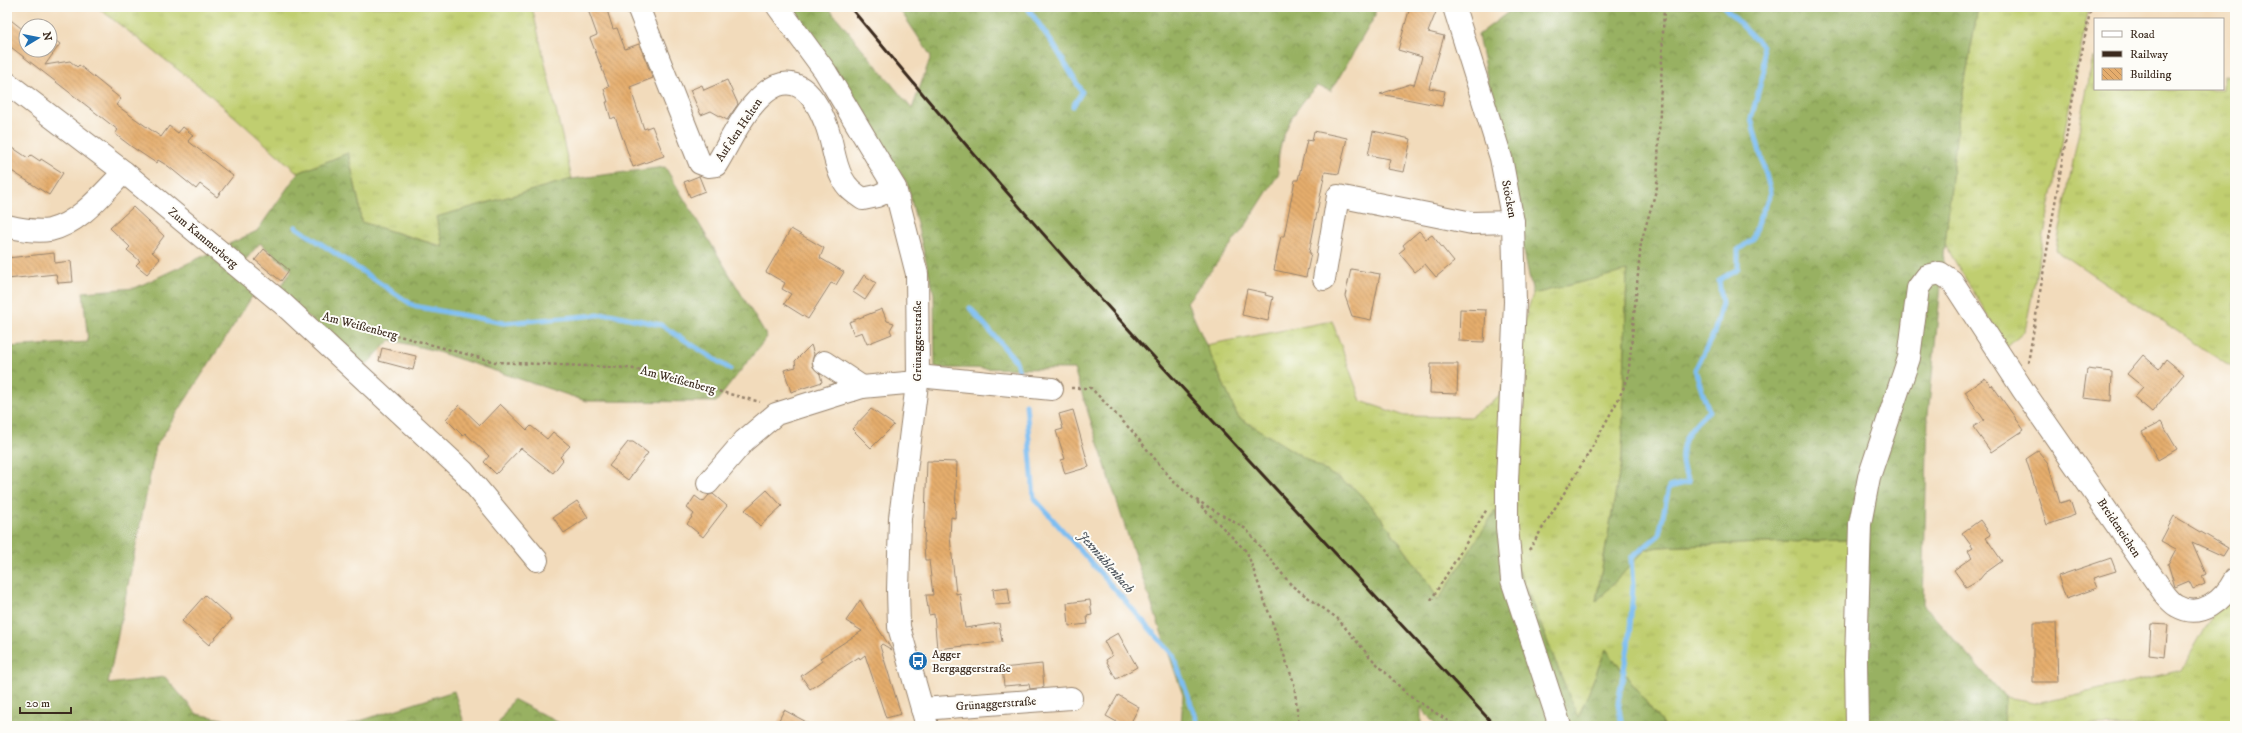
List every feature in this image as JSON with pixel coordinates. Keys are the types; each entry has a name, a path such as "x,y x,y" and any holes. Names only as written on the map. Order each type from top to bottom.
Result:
{"street":[{"name":"Auf den Helten","path":"638,7 700,162 708,166 716,165 752,106 771,88 792,83 800,86 811,98 826,122 836,163 842,178 850,190 863,199 877,196 895,188"},
{"name":"Grünaggerstraße","path":"778,7 825,71 895,188 917,274 918,379 900,518 898,590 899,627 924,717 1071,698"},
{"name":"Stöcken","path":"1454,7 1501,158 1513,222 1515,302 1507,527 1512,580 1560,726"},
{"name":"Zum Kammerberg","path":"7,82 124,172 283,304"},
{"path":"7,226 49,230 71,221 124,172"},
{"path":"1324,279 1338,196 1472,223 1513,222"},
{"name":"Breideneichen","path":"1857,726 1856,660 1860,524 1870,477 1909,358 1918,288 1927,276 1940,273 1952,281 2022,390 2166,596 2177,606 2196,610 2215,604 2228,592 2235,580"},
{"name":"Am Weißenberg","path":"283,304 463,471 538,560"},
{"path":"824,362 862,387"},
{"path":"708,482 744,441 776,414 862,387 918,379 1052,389"}],"path":[{"path":"1512,580 1536,536 1590,451 1618,400 1628,378 1641,243 1657,187 1664,7"},
{"path":"2022,390 2050,243 2074,91 2091,7"},
{"name":"Am Weißenberg","path":"321,315 495,362 630,368 763,403"},
{"path":"1052,389 1090,388 1131,430 1174,482 1193,498 1247,552 1294,683 1299,726"},
{"path":"1193,498 1246,529 1292,586 1337,618 1370,656 1408,694 1456,726"},
{"path":"1430,600 1490,505"}],"green space":[{"path":"97,7 532,7 572,179 437,217 444,247 361,222 359,203 348,153 298,173 208,93"},
{"path":"786,7 828,7 912,109 931,56 898,7 1375,7 1375,16 1331,91 1317,86 1301,104 1283,137 1278,161 1279,173 1246,225 1187,302 1238,417 1355,489 1380,516 1429,583 1438,601 1495,511 1578,718 1606,649 1664,726 1436,726 1421,707 1421,726 1181,726 1183,695 1127,533 1074,369 935,368 934,294 907,183"},
{"path":"1515,7 1978,7 1957,127 1928,415 1923,604 2005,697 2003,726 1858,726 1869,539 1658,547 1645,550 1596,602 1622,458 1627,271 1533,294 1478,35"},
{"path":"1978,7 2089,7 2025,331 2007,347 1945,245 1957,127"},
{"path":"2093,58 2094,90 2224,90 2224,75 2235,77 2235,370 2056,250"},
{"path":"348,153 359,203 361,222 443,247 436,217 572,179 665,167 767,337 716,402 586,401 432,350 390,340 366,365 277,291 292,270 260,243 234,273 255,292 156,446 108,684 165,677 197,714 257,726 7,726 7,347 88,342 83,292 135,288 257,231 298,173"},
{"path":"1627,270 1622,458 1596,601 1645,550 1658,547 1869,539 1858,726 1664,726 1606,649 1578,719 1496,512 1438,602 1429,583 1380,516 1355,489 1238,417 1206,345 1332,321 1361,401 1405,416 1470,417 1499,397 1533,294"},
{"path":"2235,591 2235,726 2003,726 2005,697 2040,703 2182,670 2214,613"},
{"path":"454,691 465,726 344,726"},
{"path":"513,699 565,726 497,726"}],"building":[{"path":"587,7 606,7 613,29 617,28 625,49 639,44 653,78 630,87 644,129 652,126 664,156 633,167 615,117 611,119 606,102 608,102 604,89 609,87 590,38 597,35"},
{"path":"1410,7 1422,7 1436,12 1428,32 1444,36 1429,88 1445,91 1442,106 1380,94 1410,84 1414,85 1422,57 1398,50"},
{"path":"7,17 18,26 18,53 7,44"},
{"path":"25,58 50,58 45,65 70,61 77,67 79,65 121,99 116,105 161,137 169,126 178,133 183,127 193,135 188,141 233,176 217,197 200,184 196,189 168,166 158,160 156,163 132,147 115,134 118,130"},
{"path":"727,80 738,104 727,120 711,111 701,115 690,90 702,85 704,90"},
{"path":"1314,131 1347,138 1339,174 1325,172 1309,253 1311,253 1306,277 1274,270 1281,236 1284,236 1295,180 1298,180 1307,140 1312,141"},
{"path":"1373,131 1411,139 1404,172 1387,169 1390,159 1368,155"},
{"path":"7,144 28,158 31,155 40,161 41,159 63,173 49,195 7,168"},
{"path":"699,176 705,191 690,197 684,182"},
{"path":"133,207 164,236 152,252 160,259 147,274 136,265 140,261 127,250 130,247 110,228"},
{"path":"791,229 824,248 820,258 844,272 836,285 831,283 808,319 784,304 791,294 782,289 785,283 766,272"},
{"path":"1419,231 1426,239 1432,235 1454,262 1436,277 1425,264 1415,272 1399,253 1405,248 1403,245"},
{"path":"264,249 289,270 281,281 255,260"},
{"path":"54,253 55,263 71,261 73,282 58,283 56,274 7,279 7,258"},
{"path":"1351,269 1380,274 1371,320 1352,316 1345,296"},
{"path":"864,275 876,283 865,300 853,292"},
{"path":"1247,289 1266,293 1265,295 1273,297 1268,321 1242,315"},
{"path":"882,309 887,321 894,323 890,330 892,334 867,344 862,332 854,335 849,322"},
{"path":"1460,309 1486,310 1484,342 1459,341"},
{"path":"811,345 814,354 812,361 813,367 820,374 822,382 791,392 784,370 796,367 795,361"},
{"path":"382,348 416,356 413,370 379,361"},
{"path":"2143,355 2159,369 2166,359 2184,374 2152,412 2134,397 2143,387 2127,374"},
{"path":"1431,364 1458,364 1457,394 1430,393"},
{"path":"2087,369 2112,372 2111,401 2083,398"},
{"path":"1985,378 1991,386 1992,385 2024,430 1991,452 1973,427 1984,420 1965,392"},
{"path":"500,404 527,430 531,426 547,439 553,432 570,446 560,457 563,460 553,473 521,448 496,474 484,462 489,456 465,433 463,436 446,419 459,405 480,425"},
{"path":"871,409 894,425 871,448 852,429"},
{"path":"1073,410 1089,467 1065,474 1061,460 1065,459 1056,431 1063,429 1059,414"},
{"path":"2161,422 2177,449 2158,460 2142,432"},
{"path":"628,442 633,442 648,453 628,480 609,466"},
{"path":"2038,451 2048,463 2060,503 2070,500 2075,515 2047,525 2026,459"},
{"path":"927,461 957,462 955,518 951,517 950,537 956,594 960,593 965,628 999,623 1002,642 937,649 934,614 929,615 926,595 933,595 929,560 925,560 924,545"},
{"path":"767,490 782,506 760,526 745,510"},
{"path":"713,494 727,506 703,537 687,524 694,514 687,508 695,496 703,502 709,495"},
{"path":"577,501 588,517 564,533 553,517"},
{"path":"2174,516 2228,548 2223,556 2192,542 2206,574 2202,576 2205,584 2193,589 2189,581 2175,587 2168,564 2176,549 2161,541"},
{"path":"1980,520 1991,535 1986,538 2002,561 1984,574 1980,579 1966,587 1954,570 1972,557 1968,551 1973,548 1962,533"},
{"path":"2111,558 2116,571 2093,578 2097,588 2066,599 2058,576"},
{"path":"1008,587 1010,604 995,605 993,589"},
{"path":"205,595 232,619 209,645 182,621"},
{"path":"860,600 892,650 882,644 880,646 901,714 886,718 865,655 860,659 859,657 810,689 801,676 822,661 820,658 862,631 846,621"},
{"path":"1090,600 1092,615 1087,616 1088,624 1069,626 1067,603"},
{"path":"2033,623 2056,623 2058,682 2033,682"},
{"path":"2151,624 2168,625 2165,657 2149,655"},
{"path":"1118,633 1137,667 1116,679 1106,660 1112,656 1104,641"},
{"path":"1042,664 1044,687 1030,689 1029,684 1004,686 1002,668"},
{"path":"1118,695 1139,707 1129,726 1124,726 1106,716"},
{"path":"784,710 814,726 776,726"}],"waterway":[{"name":"Jexmühlenbach","path":"1027,7 1055,47 1082,92 1073,106"},
{"path":"1622,726 1618,703 1628,647 1631,615 1633,585 1631,558 1659,535 1669,487 1689,482 1684,471 1682,452 1688,434 1709,411 1695,370 1714,333 1722,303 1719,280 1738,269 1738,250 1753,239 1758,221 1771,193 1751,119 1764,70 1762,46 1724,7"},
{"path":"296,227 414,306 504,323 610,314 661,325 730,369"},
{"path":"970,308 1016,361 1021,381"},
{"name":"Jexmühlenbach","path":"1026,404 1034,498 1173,655 1199,726"}],"railway":[{"path":"850,7 969,149 1092,289 1495,726"}],"place":[{"name":"Agger Bergaggerstraße","path":"918,661"}]}
